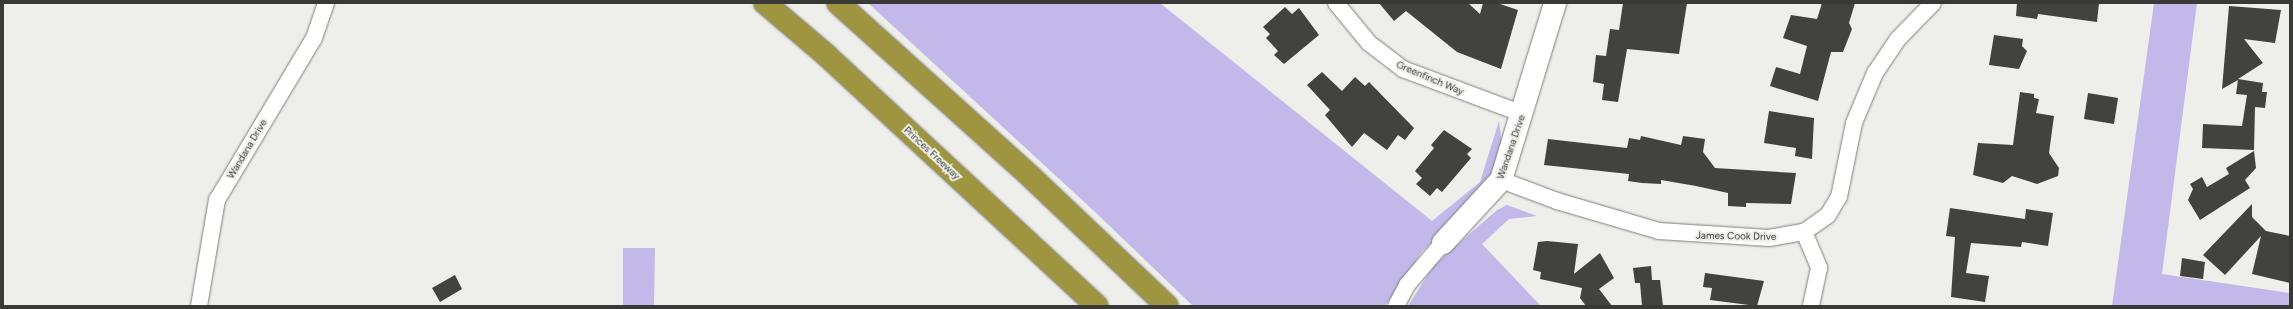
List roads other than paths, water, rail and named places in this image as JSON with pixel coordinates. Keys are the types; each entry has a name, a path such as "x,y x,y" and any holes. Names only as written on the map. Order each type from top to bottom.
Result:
{"highway":[{"name":"Princes Freeway","path":"765,3 826,55 1097,306"},
{"path":"838,3 1030,176 1167,306"}],"street":[{"name":"Wandana Drive","path":"199,306 217,200 314,38 326,3"},
{"name":"Greenfinch Way","path":"1336,3 1369,43 1403,69 1523,114"},
{"name":"Wandana Drive","path":"1396,306 1407,285 1501,180 1523,114 1555,3"},
{"name":"James Cook Drive","path":"1501,180 1557,201 1659,232 1769,238 1804,232 1828,215 1839,198 1854,123 1875,73 1898,39 1932,3"},
{"path":"1804,232 1819,268 1811,306"}]}
